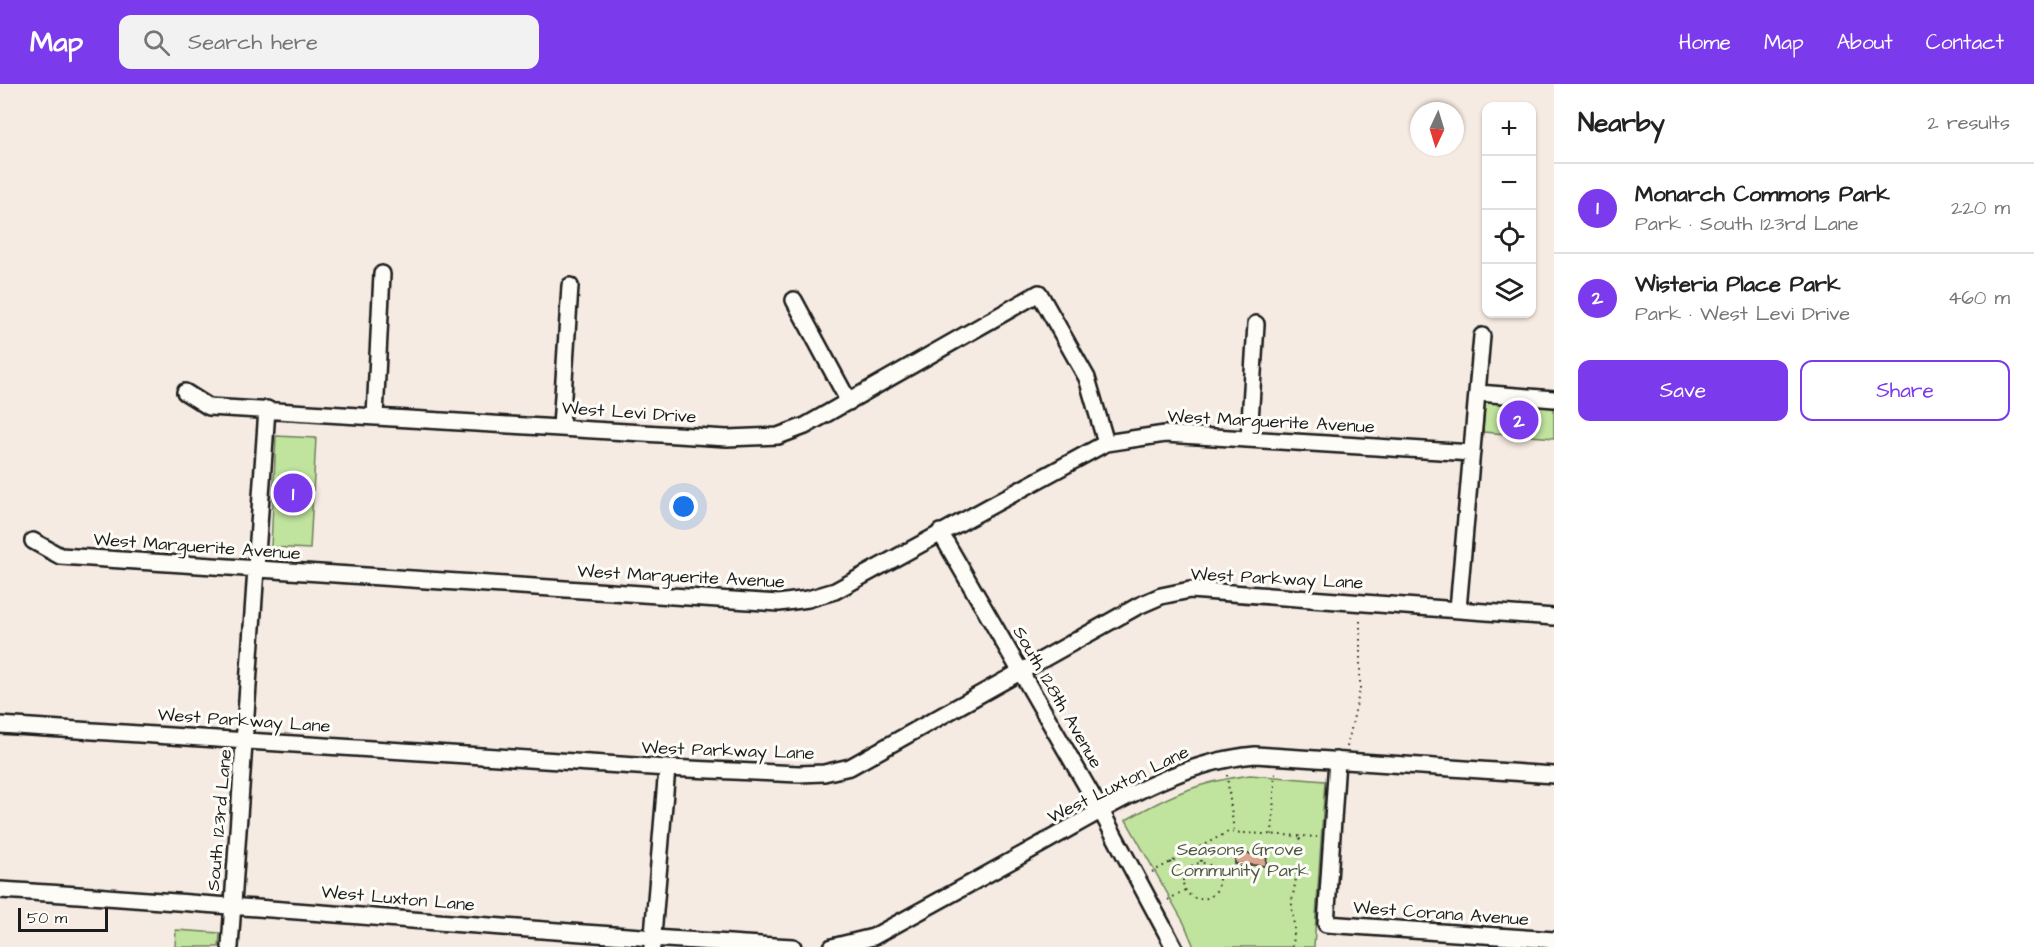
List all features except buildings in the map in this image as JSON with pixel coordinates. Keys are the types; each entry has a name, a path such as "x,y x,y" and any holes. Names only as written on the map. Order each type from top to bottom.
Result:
{"street":[{"path":"375,416 382,274"},
{"path":"561,427 570,286"},
{"name":"West Levi Drive","path":"185,392 209,407 753,438 778,436 805,426 849,402 1039,293 1088,378 1106,443"},
{"path":"794,300 849,402"},
{"path":"1249,438 1256,324"},
{"path":"1458,609 1482,336"},
{"path":"1478,393 1554,399"},
{"name":"South 123rd Lane","path":"230,947 267,409"},
{"name":"West Marguerite Avenue","path":"33,541 60,556 779,603 808,599 835,591 939,532 1106,443 1165,434 1472,453"},
{"name":"South 128th Avenue","path":"939,532 1101,811 1174,947"},
{"name":"West Parkway Lane","path":"0,724 667,768 824,773 850,767 1020,670 1161,596 1190,590 1554,617"},
{"name":"West Luxton Lane","path":"832,947 873,937 1101,811 1184,770 1224,758 1255,755 1554,775"},
{"name":"West Corana Avenue","path":"1337,760 1326,924 1554,940"},
{"path":"652,943 667,768"},
{"name":"West Luxton Lane","path":"0,890 232,904 652,943 794,947"}],"path":[{"path":"1356,761 1356,753 1346,752 1360,689 1358,635 1362,602"},
{"path":"1272,835 1275,773"},
{"path":"1227,775 1234,832"},
{"path":"1152,872 1222,835 1234,832 1320,838"},
{"path":"1292,947 1295,936 1293,895 1298,879 1300,836"},
{"path":"1200,847 1201,863"},
{"path":"1170,862 1185,872"},
{"path":"1208,864 1217,872 1218,889 1204,899 1193,898 1185,890 1183,882 1185,872 1192,865 1208,864"},
{"path":"1168,900 1185,890"}],"green space":[{"path":"1485,401 1554,407 1554,438 1483,432"},
{"path":"276,436 316,438 310,549 271,547"},
{"name":"Seasons Grove Community Park","path":"1250,775 1325,781 1314,947 1194,947 1184,923 1126,820 1185,791 1215,781"},
{"path":"176,930 220,933 219,947 175,947"}],"place":[{"name":"Wisteria Place Park","path":"1519,420"},
{"name":"Monarch Commons Park","path":"293,493"}]}
